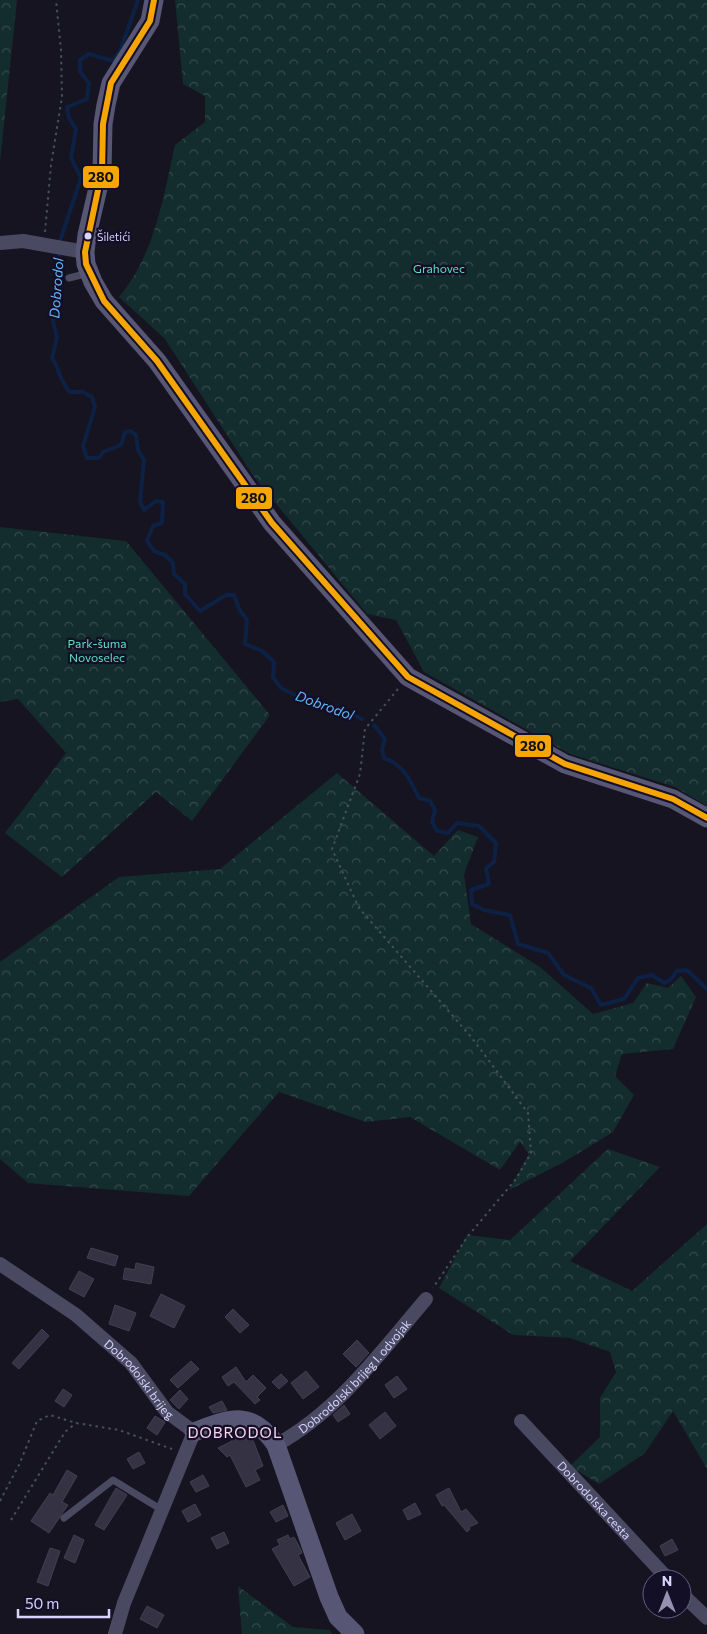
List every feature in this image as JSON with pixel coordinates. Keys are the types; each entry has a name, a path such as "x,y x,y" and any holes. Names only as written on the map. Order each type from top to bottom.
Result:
{"street":[{"path":"76,250 87,235 102,171 103,124 111,83 150,21 154,0"},
{"path":"0,243 23,241 76,250 104,301 157,361 272,523 408,677 565,764 673,799 707,818"},
{"name":"Dobrodolski brijeg","path":"0,1264 76,1314 131,1363 167,1412 194,1432"},
{"name":"Dobrodolski brijeg I. odvojak","path":"276,1445 311,1422 347,1390 426,1299"},
{"path":"116,1634 124,1603 183,1454 194,1432 232,1418 254,1424 268,1434 276,1445 329,1597 338,1617 355,1634"},
{"name":"Dobrodolska cesta","path":"521,1421 659,1569"},
{"path":"692,1604 707,1618"}],"lane":[{"path":"69,278 90,273"},
{"path":"64,1518 112,1480 162,1510"}],"path":[{"path":"48,245 51,165 62,97 61,50 56,0"},
{"path":"408,677 365,729 360,774 332,849 359,908 472,1038 528,1113 531,1153 516,1179 468,1236 426,1299"},
{"path":"0,1501 19,1465 37,1421 50,1414 76,1423 119,1430 183,1454"},
{"path":"11,1520 64,1432 76,1423"}],"green space":[{"path":"0,0 17,0 0,162"},
{"name":"Grahovec","path":"175,0 707,0 707,806 675,787 570,754 424,672 396,620 367,614 254,477 165,339 119,297 141,263 156,225 175,145 205,122 205,96 183,84"},
{"name":"Park-šuma Novoselec","path":"0,527 126,541 270,715 192,821 156,792 62,877 5,833 66,753 18,699 0,702"},
{"path":"337,773 434,856 458,830 478,837 464,874 471,924 540,967 593,1014 633,1003 647,983 668,988 681,976 696,997 673,1049 622,1054 615,1076 634,1095 613,1132 564,1162 509,1190 529,1154 520,1142 500,1170 410,1117 366,1122 279,1092 189,1196 28,1183 0,1159 0,962 119,877 220,869"},
{"path":"608,1149 660,1167 570,1261 632,1291 707,1224 707,1469 673,1411 645,1453 599,1484 570,1466 600,1437 600,1398 616,1372 610,1352 570,1338 513,1335 439,1288 467,1235 510,1240"},
{"path":"238,1586 293,1627 330,1630 332,1634 242,1634"}],"building":[{"path":"91,1248 118,1256 115,1266 87,1258"},
{"path":"136,1263 154,1267 151,1284 123,1279 125,1268 135,1270"},
{"path":"79,1271 94,1279 84,1297 69,1289"},
{"path":"161,1294 185,1306 174,1328 150,1316"},
{"path":"115,1305 136,1313 129,1331 109,1324"},
{"path":"233,1309 249,1325 240,1333 225,1317"},
{"path":"42,1329 49,1336 19,1369 12,1363"},
{"path":"357,1340 369,1353 356,1367 343,1354"},
{"path":"191,1361 199,1369 178,1388 170,1380"},
{"path":"236,1367 246,1382 253,1375 266,1388 257,1397 260,1400 255,1404 234,1382 228,1386 222,1377"},
{"path":"306,1371 319,1387 303,1399 291,1383"},
{"path":"281,1374 288,1381 279,1389 272,1382"},
{"path":"397,1376 407,1389 394,1398 385,1385"},
{"path":"63,1389 72,1395 64,1407 55,1401"},
{"path":"180,1390 188,1399 179,1409 170,1400"},
{"path":"222,1401 227,1410 213,1413 209,1407"},
{"path":"344,1405 350,1414 338,1422 333,1415"},
{"path":"385,1412 396,1426 380,1439 369,1425"},
{"path":"155,1416 165,1422 157,1435 147,1428"},
{"path":"239,1431 251,1435 263,1466 255,1470 260,1480 246,1487 230,1455 227,1457 218,1448 232,1441 230,1436"},
{"path":"139,1452 145,1463 133,1469 127,1459"},
{"path":"67,1470 77,1476 62,1502 68,1505 49,1533 31,1521 50,1493 53,1495"},
{"path":"203,1475 209,1486 196,1492 190,1482"},
{"path":"116,1488 127,1495 104,1530 95,1525"},
{"path":"449,1488 461,1512 466,1509 478,1523 469,1527 470,1529 467,1532 444,1505 442,1506 436,1495"},
{"path":"415,1503 421,1514 408,1520 403,1510"},
{"path":"195,1504 201,1515 188,1522 182,1511"},
{"path":"283,1505 288,1516 276,1522 270,1512"},
{"path":"352,1514 361,1531 345,1540 336,1523"},
{"path":"224,1532 229,1543 217,1549 211,1538"},
{"path":"74,1535 84,1540 75,1563 64,1558"},
{"path":"288,1535 290,1539 294,1537 301,1550 302,1553 298,1555 310,1577 294,1586 272,1549 280,1545 277,1540"},
{"path":"672,1539 678,1550 665,1556 660,1546"},
{"path":"50,1548 60,1551 48,1586 37,1582"},
{"path":"147,1606 164,1615 157,1628 140,1619"}],"waterway":[{"name":"Dobrodol","path":"138,0 120,51 113,61 89,54 80,60 80,72 89,83 87,99 67,107 69,118 76,129 71,158 81,178 60,241 58,294 53,321 57,338 52,358 64,384 70,392 83,392 92,397 95,407 83,446 87,458 99,458 103,452 121,445 125,432 130,431 136,435 138,450 144,460 140,502 144,510 156,501 163,502 162,523 153,526 147,541 154,551 165,555 173,563 174,574 185,584 185,594 200,611 226,595 234,595 239,609 247,620 245,644 262,651 274,662 273,677 281,688 313,704 340,708 362,719"},
{"name":"Dobrodol","path":"374,725 385,739 382,749 384,758 401,769 409,779 419,798 430,801 435,810 432,822 437,831 448,833 457,823 479,826 496,843 494,862 486,868 489,884 471,890 472,904 484,910 510,915 518,944 548,953 564,975 591,988 601,1005 624,999 638,978 652,975 664,983 670,980 677,971 687,970 707,989"}],"transit line":[{"name":"280","path":"154,0 150,21 111,83 103,124 102,171 85,252 86,264 104,301 157,361 272,523 408,677 565,764 673,799 707,818"}],"place":[{"name":"Šiletići","path":"88,236"}],"district":[{"name":"DOBRODOL","path":"235,1432"}]}
